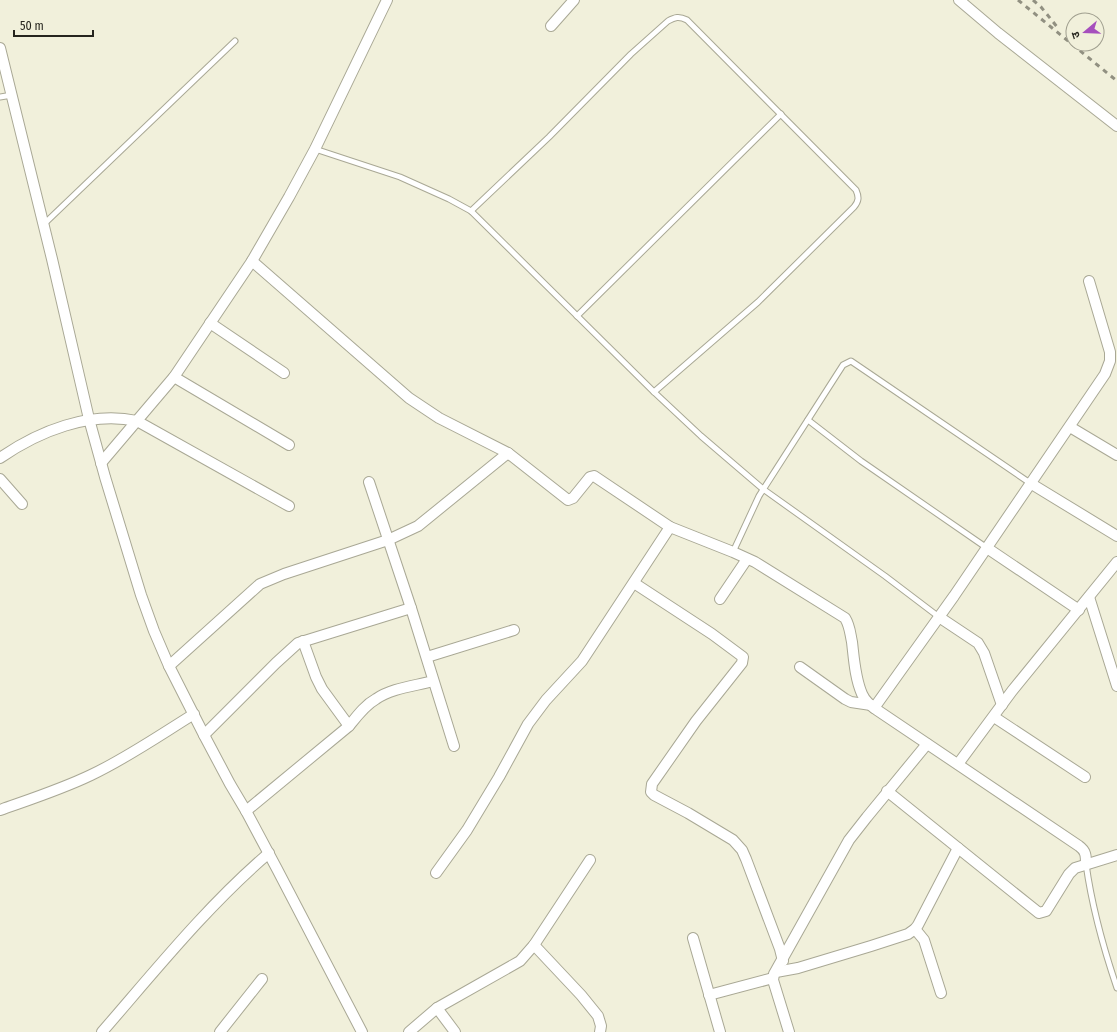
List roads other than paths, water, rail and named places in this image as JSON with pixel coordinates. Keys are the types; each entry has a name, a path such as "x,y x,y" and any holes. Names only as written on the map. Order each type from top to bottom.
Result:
{"street":[{"path":"101,463 174,377 252,261 315,149 387,0"},
{"path":"551,26 574,0"},
{"path":"959,0 998,33 1117,126"},
{"path":"0,48 101,463 141,595 154,631 169,666 204,734 269,853 362,1032"},
{"path":"252,261 409,398 439,418 508,453 568,500 572,498 592,476 670,526 747,559 788,582 845,618 849,624 854,662 862,694 872,707 1084,850 1086,864"},
{"path":"872,707 939,617 1030,483 1112,371 1110,352 1089,281"},
{"path":"210,323 284,373"},
{"path":"174,377 289,445"},
{"path":"0,458 14,448 67,425 90,419 124,418 137,421 289,506"},
{"path":"1070,427 1117,455"},
{"path":"169,666 260,584 284,574 388,540 418,526 508,453"},
{"path":"0,480 22,504"},
{"path":"369,482 412,608 433,682 454,746"},
{"path":"1030,483 1117,536"},
{"path":"436,873 467,830 499,777 528,724 546,700 582,661 670,526"},
{"path":"987,548 1079,610"},
{"path":"720,599 747,559"},
{"path":"958,764 1002,705 1117,562"},
{"path":"634,583 712,634 743,657 742,663 696,721 652,784 651,792 733,840 742,850 780,949 782,961"},
{"path":"1089,597 1117,686"},
{"path":"204,734 276,662 303,641 412,608"},
{"path":"939,617 978,643 984,654 1002,705"},
{"path":"427,657 514,630"},
{"path":"303,641 322,689 349,726"},
{"path":"800,667 845,699 872,707"},
{"path":"246,811 349,726 369,704 376,699 384,694 433,682"},
{"path":"0,810 91,776 194,714"},
{"path":"994,717 1085,777"},
{"path":"789,1032 774,975 849,840 887,791 927,744"},
{"path":"887,791 1039,913 1046,911 1072,870 1086,864 1117,855"},
{"path":"709,995 908,934 915,929 958,848"},
{"path":"102,1032 193,928 250,869 269,853"},
{"path":"409,1032 437,1008 515,965 526,955 590,860"},
{"path":"915,929 924,940 941,993"},
{"path":"694,938 720,1032"},
{"path":"534,945 581,995 598,1016 601,1026 600,1032"},
{"path":"220,1032 262,979"},
{"path":"437,1008 455,1032"}],"lane":[{"path":"471,211 550,137 631,54 668,21 681,17 687,20 856,190 858,202 758,302 654,392"},
{"path":"44,224 236,41"},
{"path":"0,97 12,95"},
{"path":"577,316 781,114"},
{"path":"315,149 400,177 449,199 471,211 654,392 701,436 763,489 885,576 939,617"},
{"path":"733,552 763,489 843,366 851,361 1030,483"},
{"path":"808,420 861,461 987,548"},
{"path":"1086,864 1093,908 1101,939 1117,988"}],"railway":[{"path":"1018,0 1117,81"},
{"path":"1033,0 1041,7 1058,28"}]}
